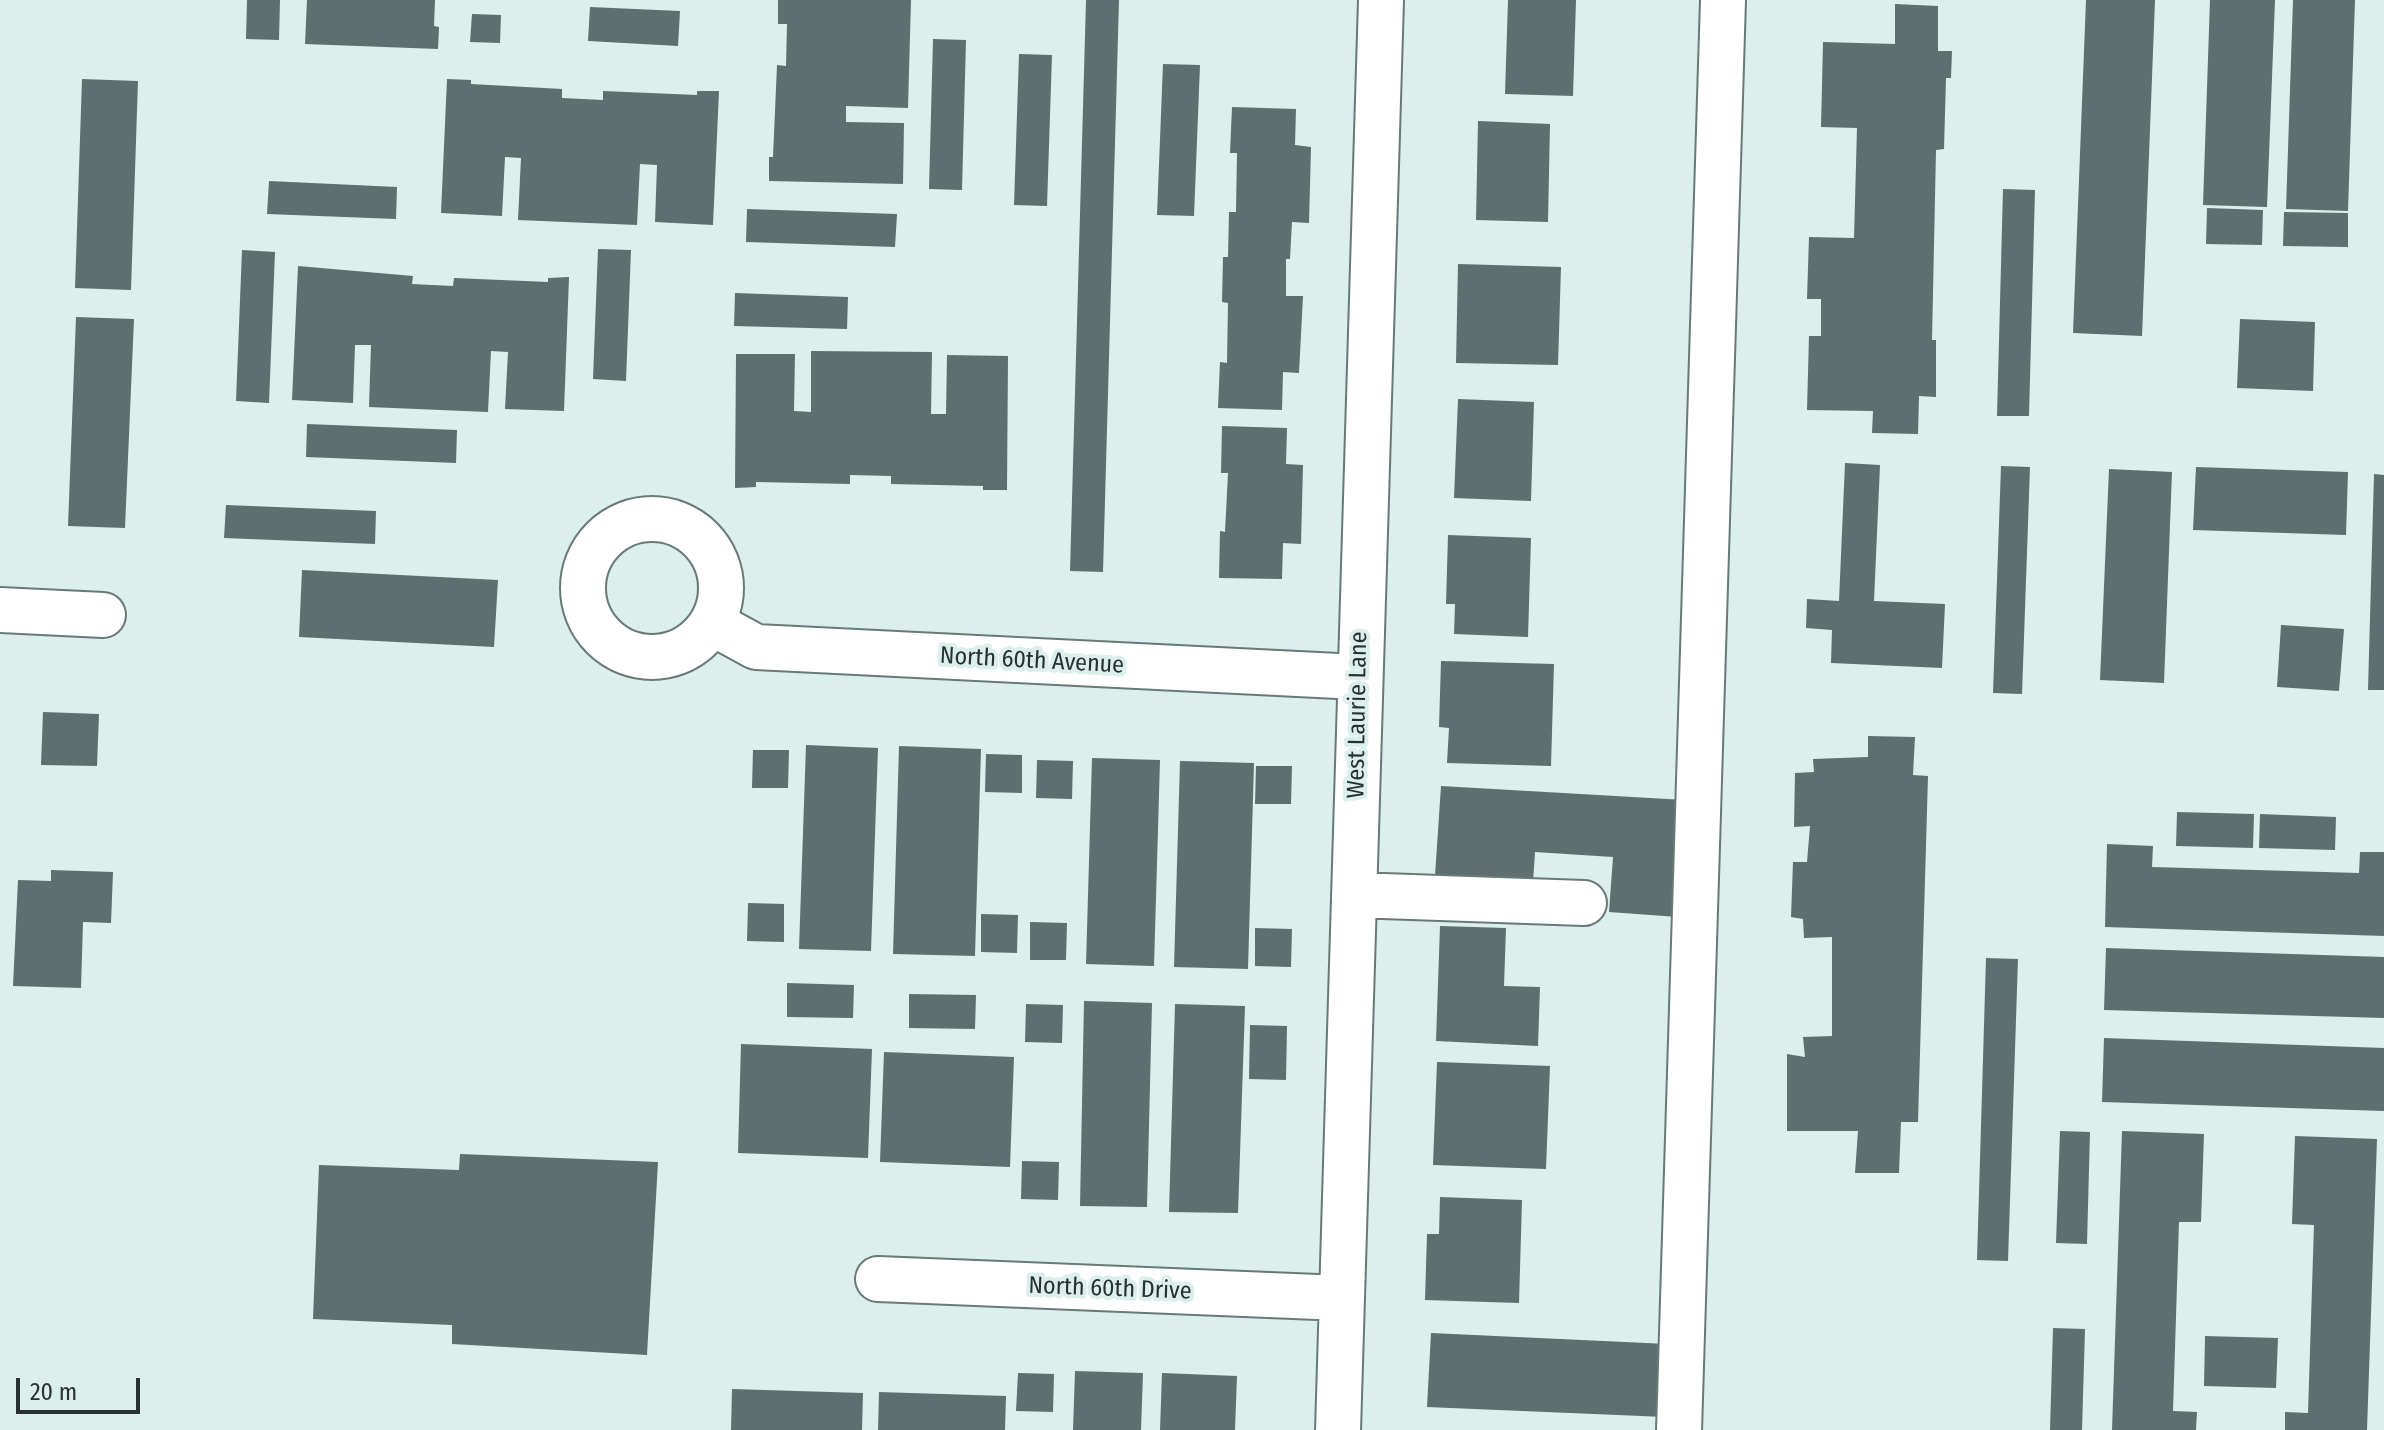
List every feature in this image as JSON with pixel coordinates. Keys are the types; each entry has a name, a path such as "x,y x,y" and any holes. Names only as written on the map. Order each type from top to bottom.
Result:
{"street":[{"name":"West Laurie Lane","path":"1338,1430 1358,677 1381,0"},
{"path":"1679,1430 1723,0"},
{"path":"0,610 103,615"},
{"name":"North 60th Avenue","path":"712,623 756,647 1358,677"},
{"path":"1354,895 1584,903"},
{"name":"North 60th Drive","path":"878,1279 1342,1298"}],"building":[{"path":"247,0 280,0 279,40 246,39"},
{"path":"307,0 435,0 434,26 439,27 438,49 305,44"},
{"path":"778,0 911,0 908,108 846,106 846,122 904,123 903,184 769,181 777,65 786,66 787,24 778,24"},
{"path":"1086,0 1119,0 1103,572 1070,571"},
{"path":"1508,0 1576,0 1573,96 1505,94"},
{"path":"2086,0 2155,0 2142,336 2073,333"},
{"path":"2210,0 2275,0 2267,207 2203,205"},
{"path":"2293,0 2355,0 2348,211 2286,209"},
{"path":"1895,4 1938,6 1938,51 1952,51 1951,78 1946,78 1944,149 1936,150 1932,340 1936,340 1936,397 1919,396 1918,434 1872,433 1873,411 1807,410 1809,336 1821,336 1821,299 1807,299 1809,237 1854,238 1857,128 1821,127 1823,42 1895,44"},
{"path":"590,7 680,11 678,46 588,41"},
{"path":"472,14 501,15 500,43 470,42"},
{"path":"933,39 966,40 962,190 929,189"},
{"path":"1019,54 1052,55 1047,206 1014,205"},
{"path":"1163,64 1200,65 1194,216 1157,215"},
{"path":"82,79 138,81 131,290 75,288"},
{"path":"447,79 471,80 471,84 562,89 562,98 603,100 603,91 697,95 697,91 719,91 713,225 655,222 657,165 640,164 637,225 518,220 521,158 505,157 502,216 441,213"},
{"path":"1232,107 1296,109 1295,145 1311,147 1309,223 1292,222 1290,259 1286,259 1286,296 1303,296 1299,373 1283,372 1282,410 1218,408 1220,362 1227,363 1228,303 1222,302 1223,257 1228,257 1229,212 1236,212 1237,153 1230,153"},
{"path":"1478,121 1550,124 1548,222 1476,220"},
{"path":"269,181 397,187 396,219 267,214"},
{"path":"2003,189 2035,190 2029,416 1997,416"},
{"path":"2207,208 2263,210 2262,245 2206,244"},
{"path":"747,209 897,214 895,247 746,242"},
{"path":"2284,212 2348,213 2348,247 2283,246"},
{"path":"598,249 631,250 626,381 593,379"},
{"path":"242,250 275,252 269,403 236,401"},
{"path":"1458,264 1561,267 1558,365 1456,363"},
{"path":"298,266 413,276 412,284 453,286 454,278 548,282 548,278 569,277 564,411 505,409 508,352 491,351 488,412 369,407 371,345 355,345 353,403 292,400"},
{"path":"735,293 848,297 847,329 734,326"},
{"path":"76,317 134,319 125,528 68,526"},
{"path":"2240,319 2315,322 2313,391 2237,388"},
{"path":"811,351 932,352 931,414 946,414 947,355 1008,356 1007,490 983,490 983,486 891,484 891,476 850,475 850,484 756,482 756,487 735,488 736,354 795,354 794,411 811,412"},
{"path":"1458,399 1534,402 1531,501 1454,498"},
{"path":"307,424 457,430 456,463 306,457"},
{"path":"1222,426 1287,428 1286,464 1303,465 1301,544 1283,543 1282,579 1219,578 1220,531 1225,532 1228,473 1221,473"},
{"path":"1845,463 1880,465 1874,601 1945,604 1942,668 1831,663 1832,630 1806,628 1807,599 1839,601"},
{"path":"2001,466 2030,467 2022,694 1993,693"},
{"path":"2196,467 2348,472 2346,535 2193,530"},
{"path":"2109,469 2172,472 2164,683 2100,680"},
{"path":"2374,474 2384,475 2384,690 2368,690"},
{"path":"226,505 376,511 375,544 224,538"},
{"path":"1448,535 1531,538 1528,637 1454,634 1455,604 1446,604"},
{"path":"302,570 498,580 494,647 299,637"},
{"path":"2281,625 2344,629 2339,691 2277,687"},
{"path":"1441,661 1554,664 1551,766 1447,763 1449,728 1439,727"},
{"path":"43,712 99,714 97,766 41,765"},
{"path":"1868,736 1915,737 1913,775 1928,776 1918,1122 1901,1122 1899,1173 1855,1173 1858,1131 1787,1131 1787,1054 1805,1057 1803,1037 1832,1036 1832,937 1804,938 1803,919 1791,917 1793,862 1807,862 1810,826 1794,827 1795,773 1814,772 1813,759 1868,757"},
{"path":"806,745 878,748 871,951 799,949"},
{"path":"899,746 981,749 975,956 893,954"},
{"path":"753,750 789,750 788,788 752,788"},
{"path":"986,754 1022,755 1022,793 985,792"},
{"path":"1092,758 1160,760 1154,966 1086,964"},
{"path":"1037,760 1073,761 1072,799 1036,798"},
{"path":"1180,761 1254,763 1248,969 1174,967"},
{"path":"1256,766 1292,766 1291,804 1255,804"},
{"path":"1441,786 1685,800 1678,917 1609,912 1613,857 1535,852 1532,897 1434,891"},
{"path":"2177,812 2254,814 2253,848 2176,846"},
{"path":"2260,814 2336,817 2335,850 2259,848"},
{"path":"2107,844 2153,846 2152,867 2359,873 2360,852 2384,852 2384,936 2105,927"},
{"path":"51,870 113,872 111,923 83,922 81,988 13,986 18,880 51,881"},
{"path":"748,903 784,904 784,942 747,941"},
{"path":"981,914 1018,915 1017,953 981,952"},
{"path":"1030,922 1067,923 1066,960 1030,960"},
{"path":"1440,926 1506,928 1504,986 1540,987 1538,1046 1436,1041"},
{"path":"1255,928 1292,929 1291,967 1255,966"},
{"path":"2106,948 2384,957 2384,1018 2104,1010"},
{"path":"1986,958 2018,959 2008,1261 1977,1260"},
{"path":"787,983 854,985 853,1018 787,1017"},
{"path":"909,994 976,995 975,1029 909,1028"},
{"path":"1084,1001 1152,1003 1147,1207 1080,1206"},
{"path":"1026,1004 1063,1005 1062,1043 1025,1042"},
{"path":"1175,1004 1245,1006 1238,1213 1169,1212"},
{"path":"1250,1025 1287,1026 1286,1080 1249,1079"},
{"path":"2104,1038 2384,1048 2384,1111 2102,1102"},
{"path":"741,1044 872,1049 868,1158 738,1153"},
{"path":"884,1052 1014,1057 1010,1167 880,1162"},
{"path":"1437,1062 1550,1066 1546,1169 1433,1165"},
{"path":"2060,1131 2090,1132 2087,1244 2056,1243"},
{"path":"2122,1131 2204,1134 2201,1222 2179,1222 2173,1411 2197,1412 2196,1430 2112,1430"},
{"path":"2295,1136 2377,1139 2367,1430 2285,1430 2285,1412 2308,1413 2314,1225 2292,1224"},
{"path":"460,1154 658,1162 647,1355 452,1344 452,1325 313,1319 319,1165 459,1170"},
{"path":"1022,1161 1059,1162 1058,1200 1021,1199"},
{"path":"1440,1197 1522,1200 1519,1303 1425,1300 1427,1234 1439,1234"},
{"path":"2053,1328 2085,1329 2082,1430 2050,1430"},
{"path":"1431,1333 1668,1344 1665,1417 1427,1407"},
{"path":"2205,1336 2278,1338 2276,1388 2204,1386"},
{"path":"1075,1371 1143,1373 1141,1430 1073,1430"},
{"path":"1018,1373 1054,1374 1053,1412 1016,1411"},
{"path":"1162,1373 1237,1376 1235,1430 1160,1430"},
{"path":"732,1389 863,1393 862,1430 731,1430"},
{"path":"879,1392 1006,1396 1005,1430 878,1430"}]}
